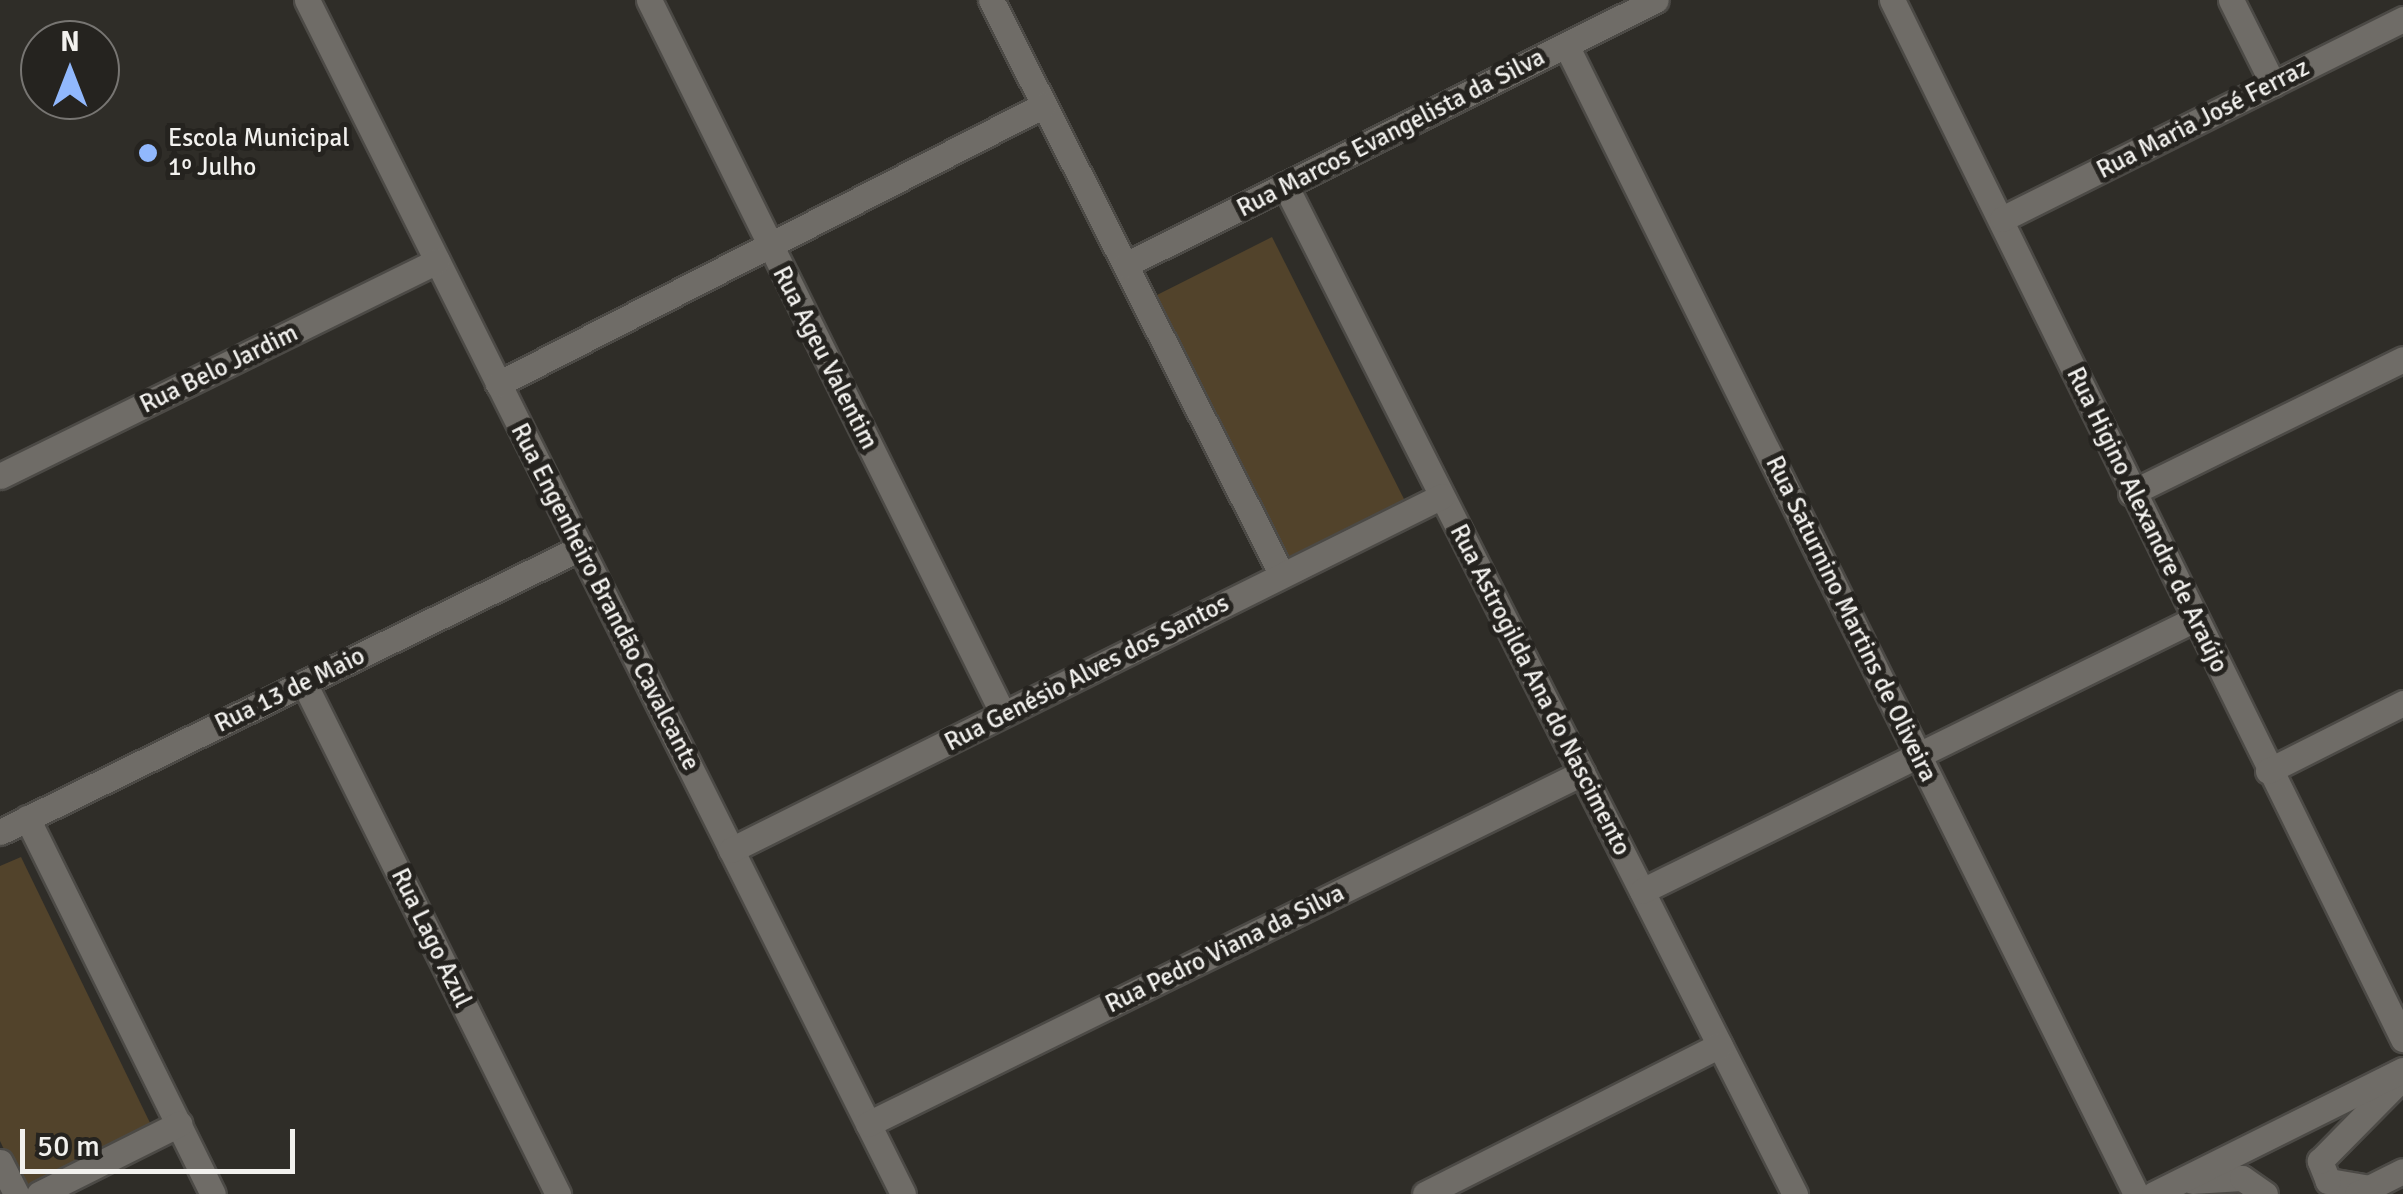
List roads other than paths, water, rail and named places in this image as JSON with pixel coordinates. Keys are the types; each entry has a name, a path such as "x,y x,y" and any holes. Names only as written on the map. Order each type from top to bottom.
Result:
{"street":[{"name":"Rua Engenheiro Brandão Cavalcante","path":"307,0 903,1194"},
{"name":"Rua Ageu Valentim","path":"649,0 1004,714"},
{"path":"991,0 1282,576"},
{"name":"Rua Marcos Evangelista da Silva","path":"1125,266 1656,0"},
{"name":"Rua Higino Alexandre de Araújo","path":"1892,0 2002,219 2131,493 2403,1039"},
{"path":"2231,0 2273,84"},
{"name":"Rua Maria José Ferraz","path":"2002,219 2403,20"},
{"name":"Rua Saturnino Martins de Oliveira","path":"1566,45 2136,1194"},
{"path":"498,384 1044,106"},
{"name":"Rua Astrogilda Ana do Nascimento","path":"1285,186 1796,1194"},
{"name":"Rua Belo Jardim","path":"0,476 438,261"},
{"path":"2131,493 2403,359"},
{"name":"Rua Genésio Alves dos Santos","path":"731,850 1442,496"},
{"name":"Rua 13 de Maio","path":"0,832 580,548"},
{"path":"1642,891 2195,619"},
{"name":"Rua Lago Azul","path":"304,683 558,1194"},
{"path":"2268,770 2403,703"},
{"name":"Rua Pedro Viana da Silva","path":"868,1124 1582,773"},
{"path":"27,818 213,1194"},
{"path":"1425,1194 1720,1046"},
{"path":"2154,1194 2403,1074"},
{"path":"2403,1074 2323,1150 2328,1180 2364,1191 2403,1171"},
{"path":"39,1194 178,1124"},
{"path":"0,1162 16,1194"},
{"path":"2179,1182 2242,1178 2265,1194"}],"place":[{"name":"Escola Municipal 1º Julho","path":"148,153"}]}
